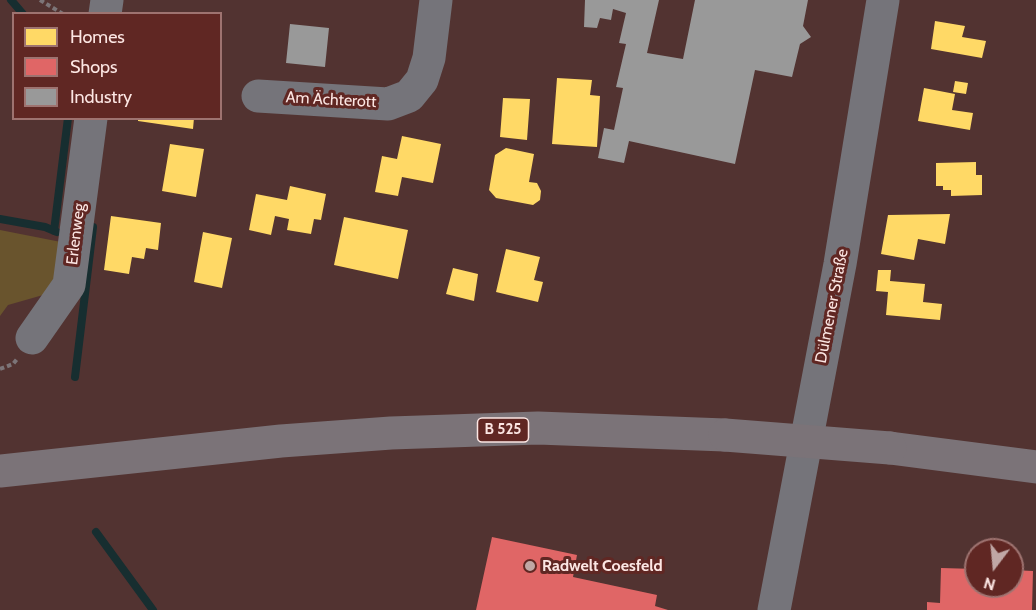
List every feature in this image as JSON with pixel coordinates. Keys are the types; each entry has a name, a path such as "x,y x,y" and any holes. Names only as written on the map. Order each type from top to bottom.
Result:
{"main road":[{"name":"B 525","path":"0,471 281,441 392,433 538,429 725,435 890,448 1029,466"}],"street":[{"name":"Am Ächterott","path":"258,96 388,104 409,96 422,80 429,58 436,0"},
{"name":"Dülmener Straße","path":"774,610 840,264 883,0"},
{"name":"Erlenweg","path":"32,338 69,285 91,120"}],"path":[{"path":"40,0 60,12"}],"shaded area":[{"path":"0,230 61,242 58,285 43,295 8,305 0,316"}],"building: Homes":[{"path":"935,21 965,26 962,37 986,41 982,58 931,49"},
{"path":"557,78 592,80 590,95 600,96 597,147 552,144"},
{"path":"955,81 968,83 966,94 953,92"},
{"path":"924,88 955,94 952,110 973,113 970,130 918,121"},
{"path":"503,98 530,99 527,140 500,137"},
{"path":"138,120 194,120 193,129"},
{"path":"402,136 441,144 433,183 402,177 398,196 375,192 382,156 397,159"},
{"path":"170,144 204,149 196,197 162,191"},
{"path":"506,148 534,154 529,182 537,183 541,191 540,200 533,205 496,198 489,190 495,155"},
{"path":"976,162 976,175 982,175 982,195 951,196 951,190 943,190 943,186 936,186 936,163"},
{"path":"290,186 326,194 321,220 314,219 311,234 287,230 289,219 275,216 271,235 249,230 256,194 287,200"},
{"path":"950,214 945,244 918,239 914,260 881,254 888,215"},
{"path":"111,216 161,223 158,250 146,248 144,259 132,257 129,274 104,270"},
{"path":"344,217 408,230 398,279 334,265"},
{"path":"203,232 232,238 222,288 194,282"},
{"path":"506,249 540,257 534,280 543,282 538,302 496,292"},
{"path":"453,268 478,274 474,301 446,294"},
{"path":"878,270 891,270 890,281 925,284 923,302 942,304 940,320 886,315 888,292 876,291"}],"building: Shops":[{"name":"Radwelt Coesfeld","path":"492,537 577,555 573,577 657,595 655,606 668,610 476,610"},
{"path":"941,568 964,569 964,598 1024,598 1024,571 1033,571 1032,610 927,610 927,602 940,603"}],"building: Industry":[{"path":"585,0 659,0 647,53 683,59 695,0 808,0 803,26 811,37 800,44 792,77 755,70 735,164 629,141 624,163 598,158 604,128 614,130 623,88 616,87 626,44 619,43 626,13 613,9 611,20 600,18 597,28 584,27"},
{"path":"290,24 329,28 325,67 286,63"}],"waterway":[{"path":"11,0 21,12"},
{"path":"54,231 68,120"},
{"path":"0,219 45,227 57,232"},
{"path":"88,269 93,227"},
{"path":"75,377 88,269 86,265"},
{"path":"96,532 153,610"}],"place":[{"name":"Radwelt Coesfeld","path":"530,566"}]}
